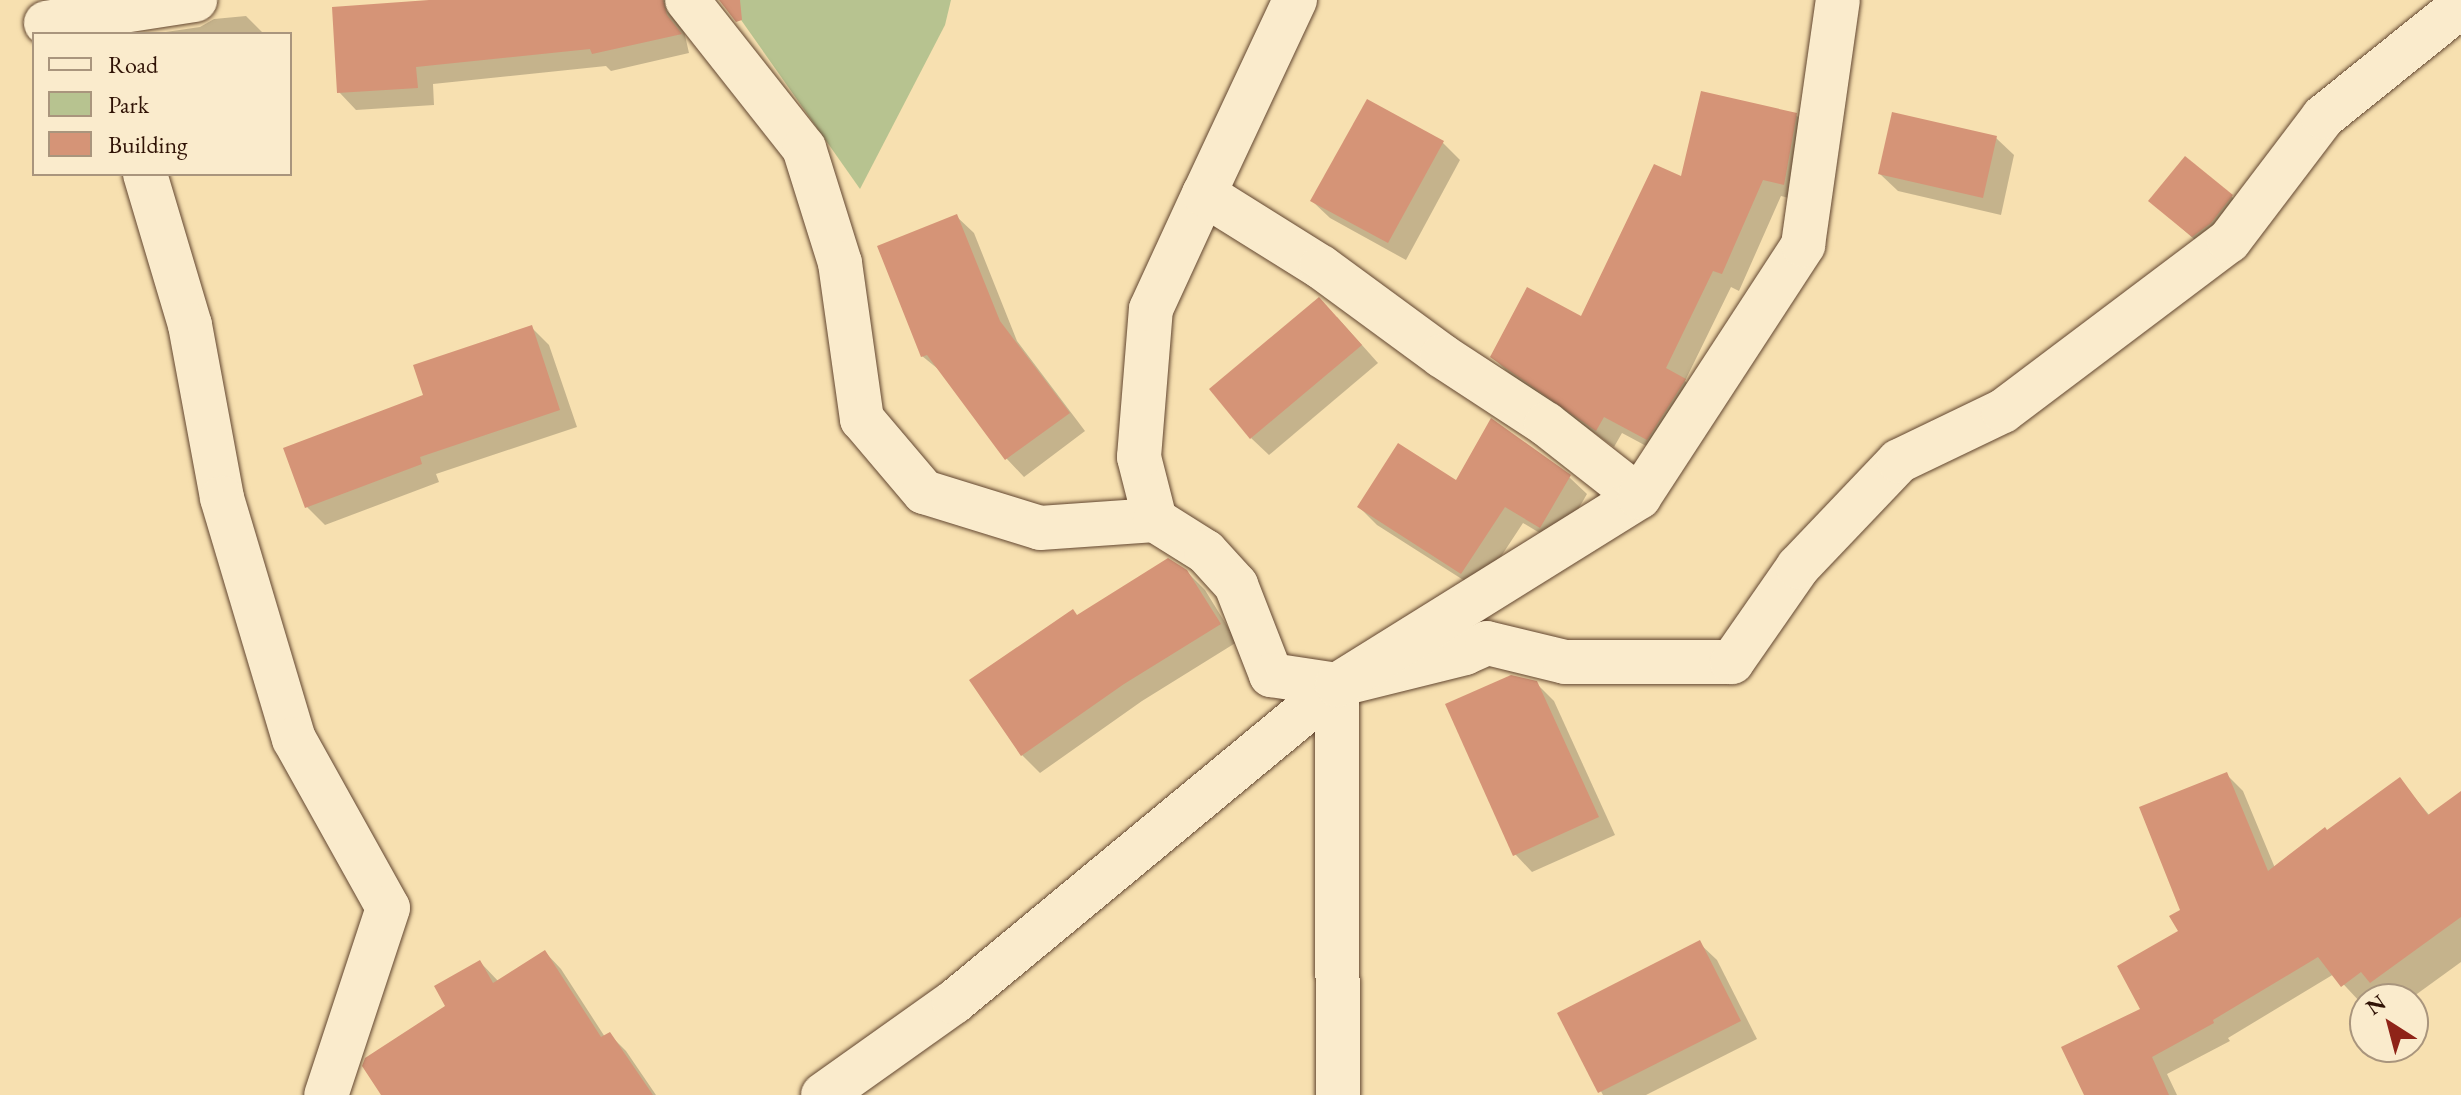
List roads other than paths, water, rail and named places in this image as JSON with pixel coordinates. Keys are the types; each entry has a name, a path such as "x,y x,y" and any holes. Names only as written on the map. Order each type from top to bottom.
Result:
{"street":[{"path":"45,19 195,0"},
{"path":"687,0 804,148 840,263 862,419 924,492 1040,528 1155,520 1206,552 1236,585 1271,675 1337,685 1465,653 1487,643 1565,662 1732,662 1798,567 1899,461 2003,411 2229,241 2323,117 2449,12 2461,6"},
{"path":"1155,520 1139,457 1151,309 1295,0"},
{"path":"823,1095 954,1002 1337,685 1639,497 1803,245 1838,0"},
{"path":"146,176 190,325 222,498 294,739 388,908 326,1095"},
{"path":"1204,194 1321,267 1442,356 1546,424 1639,497"},
{"path":"1337,685 1338,1095"}]}
